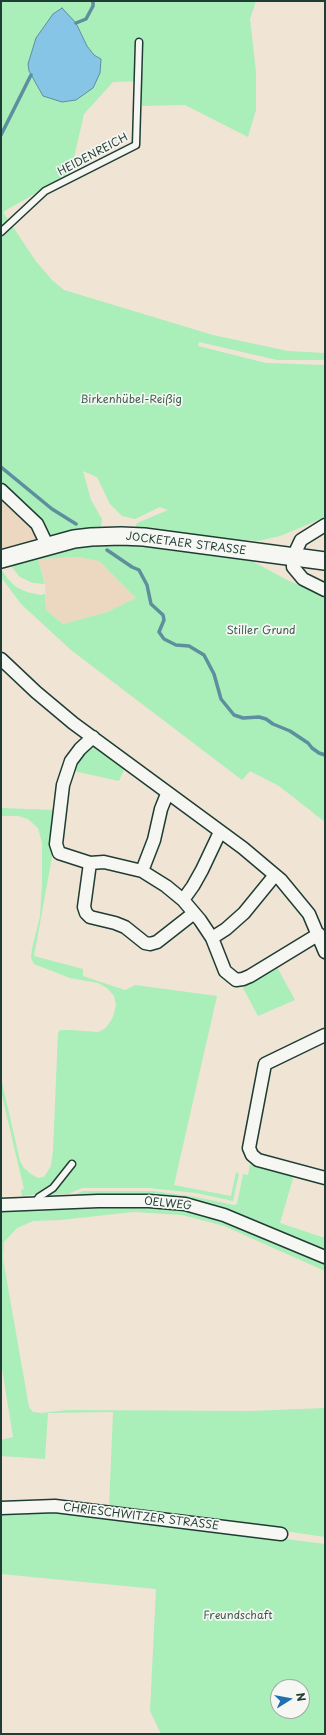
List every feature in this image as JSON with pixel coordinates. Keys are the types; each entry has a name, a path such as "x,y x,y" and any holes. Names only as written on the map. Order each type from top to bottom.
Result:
{"street":[{"path":"1,490 37,524 48,547"},
{"path":"325,525 301,540 293,557 293,567 303,579 325,590"},
{"name":"JOCKETAER STRASSE","path":"1,559 91,536 121,536 144,537 325,560"},
{"path":"4,666 47,703 167,794 255,858 275,875 309,914 319,934 325,952"},
{"path":"93,737 80,749 71,761 63,784 56,844 59,853 90,863 104,862 142,871 166,886 183,900 194,913 212,938 226,971 236,980 243,980 319,934"},
{"path":"142,871 154,840 161,809 167,794"},
{"path":"183,900 202,870 220,832"},
{"path":"90,863 84,907 86,913 90,917 115,923 125,928 145,943 150,944 157,942 194,913"},
{"path":"212,938 226,929 244,913 275,875"},
{"path":"325,1035 265,1064 248,1148 252,1155 258,1160 325,1178"},
{"name":"OELWEG","path":"1,1205 106,1201 149,1201 185,1204 224,1215 325,1257"},
{"name":"CHRIESCHWITZER STRASSE","path":"1,1508 56,1506 282,1534"}],"lane":[{"name":"HEIDENREICH","path":"1,232 45,191 136,145 139,42"},
{"path":"34,1204 39,1197 52,1188 72,1164"}],"shaded area":[{"path":"1,493 33,524 38,538 1,551"},
{"path":"79,557 99,561 136,598 107,612 63,624 46,610 45,582 38,559"}],"green space":[{"path":"1,1 256,1 250,19 256,72 256,110 248,137 185,105 142,106 141,81 113,82 84,114 70,175 78,175 43,189 3,212 35,260 52,280 64,290 213,335 288,351 325,353 325,360 277,360 199,342 198,346 266,363 325,365 325,516 314,522 280,536 258,541 247,540 245,543 135,528 137,523 168,510 160,507 135,519 122,516 110,504 97,477 83,471 91,500 102,519 100,534 105,546 116,544 154,547 252,561 289,581 325,595 325,822 279,786 250,771 242,780 71,650 21,604 1,577 1,569 16,587 27,592 40,595 45,594 46,610 63,624 107,612 136,598 99,561 79,557 38,559 45,584 33,583 20,577 11,566 29,559 50,537 1,487","holes":["77,24 87,46 94,55 101,59 43,96 29,71 28,64 33,52"]},
{"path":"94,748 121,765 124,770 119,781 74,771 78,760 87,751"},
{"path":"1,782 2,783 1,808"},
{"path":"1,808 54,810 50,846 52,857 34,956 83,969 83,976 125,990 135,985 217,996 174,1185 231,1196 236,1172 239,1174 233,1201 196,1193 149,1188 82,1188 68,1194 47,1195 71,1171 77,1163 74,1161 56,1180 38,1194 22,1196 21,1190 24,1189 1,1091 1,1078 20,1161 24,1168 31,1174 38,1178 44,1177 51,1166 53,1151 58,1033 60,1030 98,1032 106,1028 113,1017 116,1005 114,996 107,988 98,983 70,978 34,964 31,958 40,916 42,843 38,828 28,819 18,816 1,816"},
{"path":"277,967 295,1000 258,1016 243,988 245,984 265,975"},
{"path":"250,1164 294,1175 280,1223 325,1238 325,1251 211,1205 182,1198 133,1194 71,1196 83,1191 153,1191 196,1197 234,1205 237,1204 243,1174 248,1175"},
{"path":"96,1203 191,1208 325,1260 325,1271 224,1226 182,1215 133,1212 60,1220 33,1221 17,1228 4,1242 3,1259 29,1407 33,1412 41,1413 68,1410 250,1411 325,1408 325,1537 202,1519 109,1509 113,1412 48,1413 45,1459 1,1456 1,1440 13,1437 1,1362 1,1209"},
{"name":"Freundschaft","path":"59,1510 325,1544 325,1734 161,1734 150,1711 156,1589 1,1574 1,1511"}],"water":[{"path":"62,8 76,23 87,46 94,55 101,59 100,73 93,88 76,100 62,102 43,96 29,71 28,64 36,38 53,14"}],"waterway":[{"path":"76,23 86,19 93,6 93,1"},
{"path":"1,135 31,75"},
{"path":"1,467 52,509 76,524"},
{"path":"107,550 139,570 147,585 151,604 163,615 164,620 159,632 164,639 176,645 189,646 204,655 214,674 221,699 234,715 243,718 259,717 266,719 273,724 290,731 308,743 319,753 325,755"}],"park label":[{"name":"Birkenhübel-Reißig","path":"131,400"},
{"name":"Stiller Grund","path":"261,631"}]}
